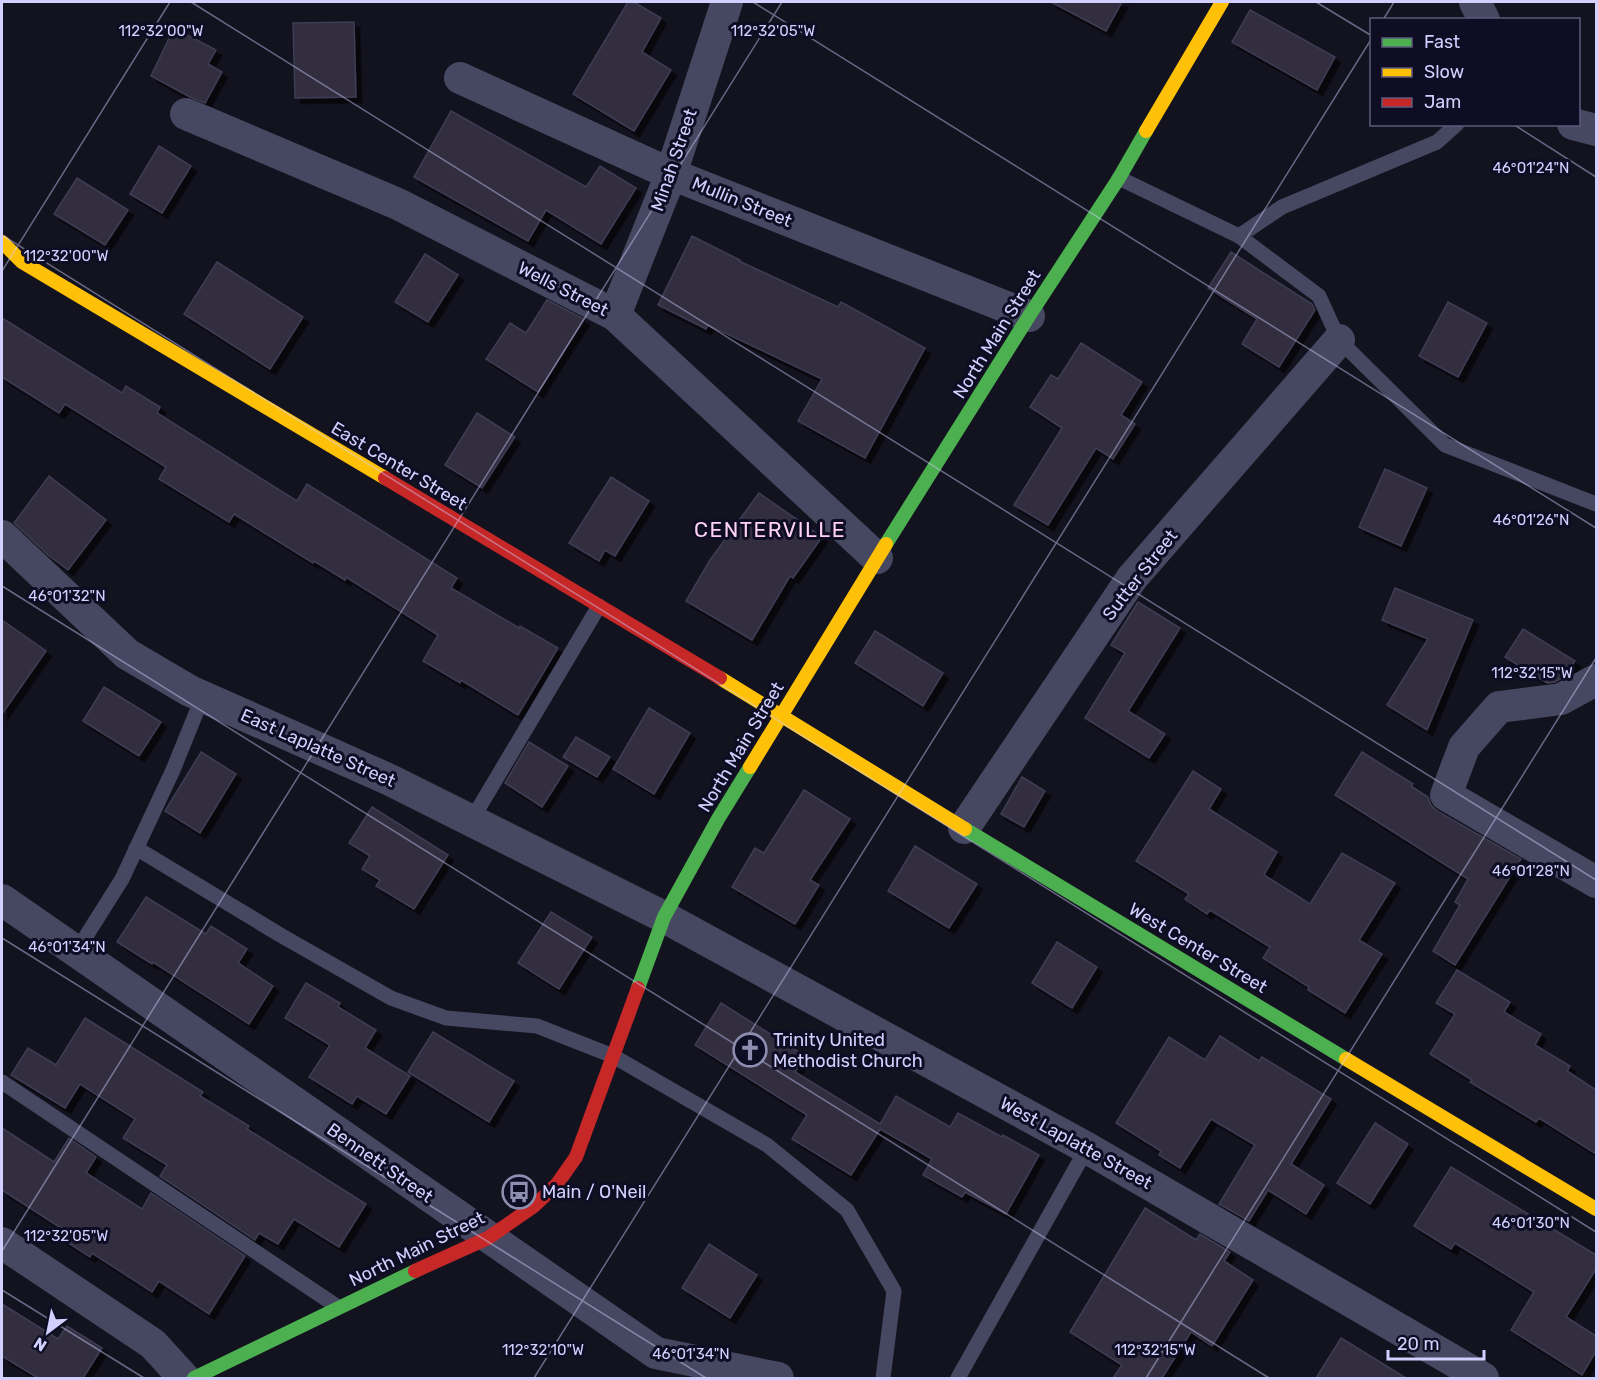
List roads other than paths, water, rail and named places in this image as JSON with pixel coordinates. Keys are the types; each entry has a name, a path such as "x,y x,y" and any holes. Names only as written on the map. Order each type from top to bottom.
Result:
{"street":[{"name":"Minah Street","path":"615,315 671,174 727,2"},
{"name":"North Main Street","path":"194,1378 338,1307 488,1238 534,1206 557,1184 576,1157 664,917 718,819 877,558 1119,178 1222,2"},
{"path":"1475,2 1483,18"},
{"name":"Mullin Street","path":"460,78 671,174 1029,316"},
{"name":"Wells Street","path":"186,114 398,204 615,315 877,558"},
{"path":"1580,126 1596,130"},
{"name":"East Center Street","path":"2,242 22,262 782,714"},
{"name":"Sutter Street","path":"964,828 1132,578 1339,340"},
{"name":"East Laplatte Street","path":"2,536 127,654 203,696 390,780 664,917"},
{"path":"1596,680 1561,699 1499,707 1464,747 1446,795 1596,882"},
{"name":"West Center Street","path":"782,714 964,828 1596,1209"},
{"name":"Bennett Street","path":"2,900 656,1353 778,1378"},
{"name":"West Laplatte Street","path":"664,917 1087,1148 1483,1378"},
{"path":"2,1243 153,1344 184,1378"}],"lane":[{"path":"1239,236 1282,207 1437,142 1455,126"},
{"path":"1119,178 1239,236 1319,296 1339,340 1444,446 1596,504"},
{"path":"471,821 599,606"},
{"path":"76,952 122,879 173,770 203,696"},
{"path":"136,848 282,936 391,998 446,1018 537,1026 613,1056 767,1145 847,1210 894,1291 883,1378"},
{"path":"2,1082 338,1307"},
{"path":"958,1378 1087,1148"}],"place":[{"name":"Trinity United Methodist Church","path":"750,1050"},
{"name":"Main / O'Neil","path":"519,1192"}],"district":[{"name":"CENTERVILLE","path":"770,530"}]}
